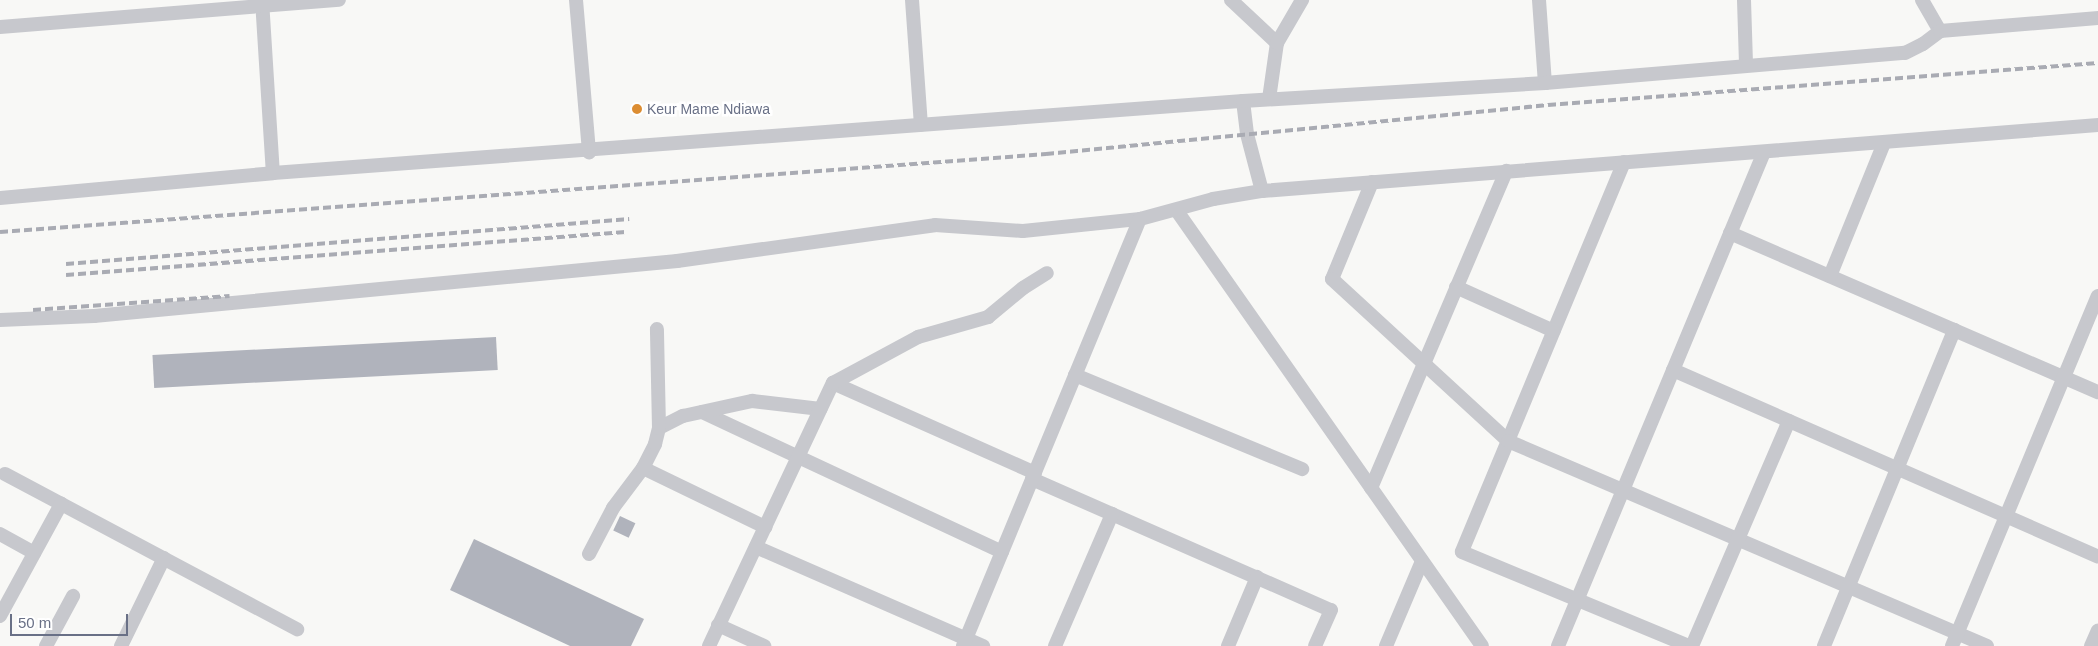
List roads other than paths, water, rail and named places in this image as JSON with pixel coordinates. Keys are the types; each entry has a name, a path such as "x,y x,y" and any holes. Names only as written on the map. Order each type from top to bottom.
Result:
{"street":[{"path":"0,27 263,3 339,0"},
{"path":"576,0 589,152"},
{"path":"912,0 921,126"},
{"path":"1231,0 1277,43"},
{"path":"1269,99 1277,43 1302,0"},
{"path":"1539,0 1545,82"},
{"path":"1744,0 1746,64"},
{"path":"1922,0 1940,31"},
{"path":"263,3 273,173"},
{"path":"0,198 273,173 589,152 1269,99 1545,82 1905,52 1923,44 1940,31 2098,18"},
{"path":"1243,101 1247,134 1262,191"},
{"path":"0,320 94,316 677,262 935,225 1023,231 1140,219 1177,211 1213,199 1262,191 2098,125"},
{"path":"1830,276 1884,143"},
{"path":"1558,646 1764,152"},
{"path":"1624,162 1462,552 1690,646 1789,421"},
{"path":"1371,488 1506,171"},
{"path":"1372,182 1332,279 1508,441 1849,587 1954,640 1987,646"},
{"path":"1177,211 1422,561 1477,644"},
{"path":"965,642 1140,219"},
{"path":"1730,233 2098,392"},
{"path":"709,646 833,383 918,337 988,317 1023,288 1048,273"},
{"path":"1456,287 1554,331"},
{"path":"1954,640 2098,296"},
{"path":"590,554 613,508 643,468 659,428 657,329"},
{"path":"1824,646 1954,330"},
{"path":"1673,370 2098,557"},
{"path":"1075,375 1302,469"},
{"path":"833,383 1112,514 1331,610 1315,646"},
{"path":"659,428 702,412 752,401 821,409"},
{"path":"702,412 1002,552"},
{"path":"643,468 765,527"},
{"path":"5,474 297,629"},
{"path":"0,616 61,504"},
{"path":"1055,646 1112,514"},
{"path":"0,534 34,553"},
{"path":"756,546 965,642 982,646"},
{"path":"123,645 164,558"},
{"path":"1386,646 1422,561"},
{"path":"1228,646 1257,577"},
{"path":"46,646 73,596"},
{"path":"718,625 764,646"},
{"path":"2091,646 2098,630"}],"railway":[{"path":"0,232 1046,154 1548,105 2098,63"},
{"path":"66,264 629,219"},
{"path":"66,275 625,232"},
{"path":"33,310 230,296"}],"place":[{"name":"Keur Mame Ndiawa","path":"637,109"}]}
